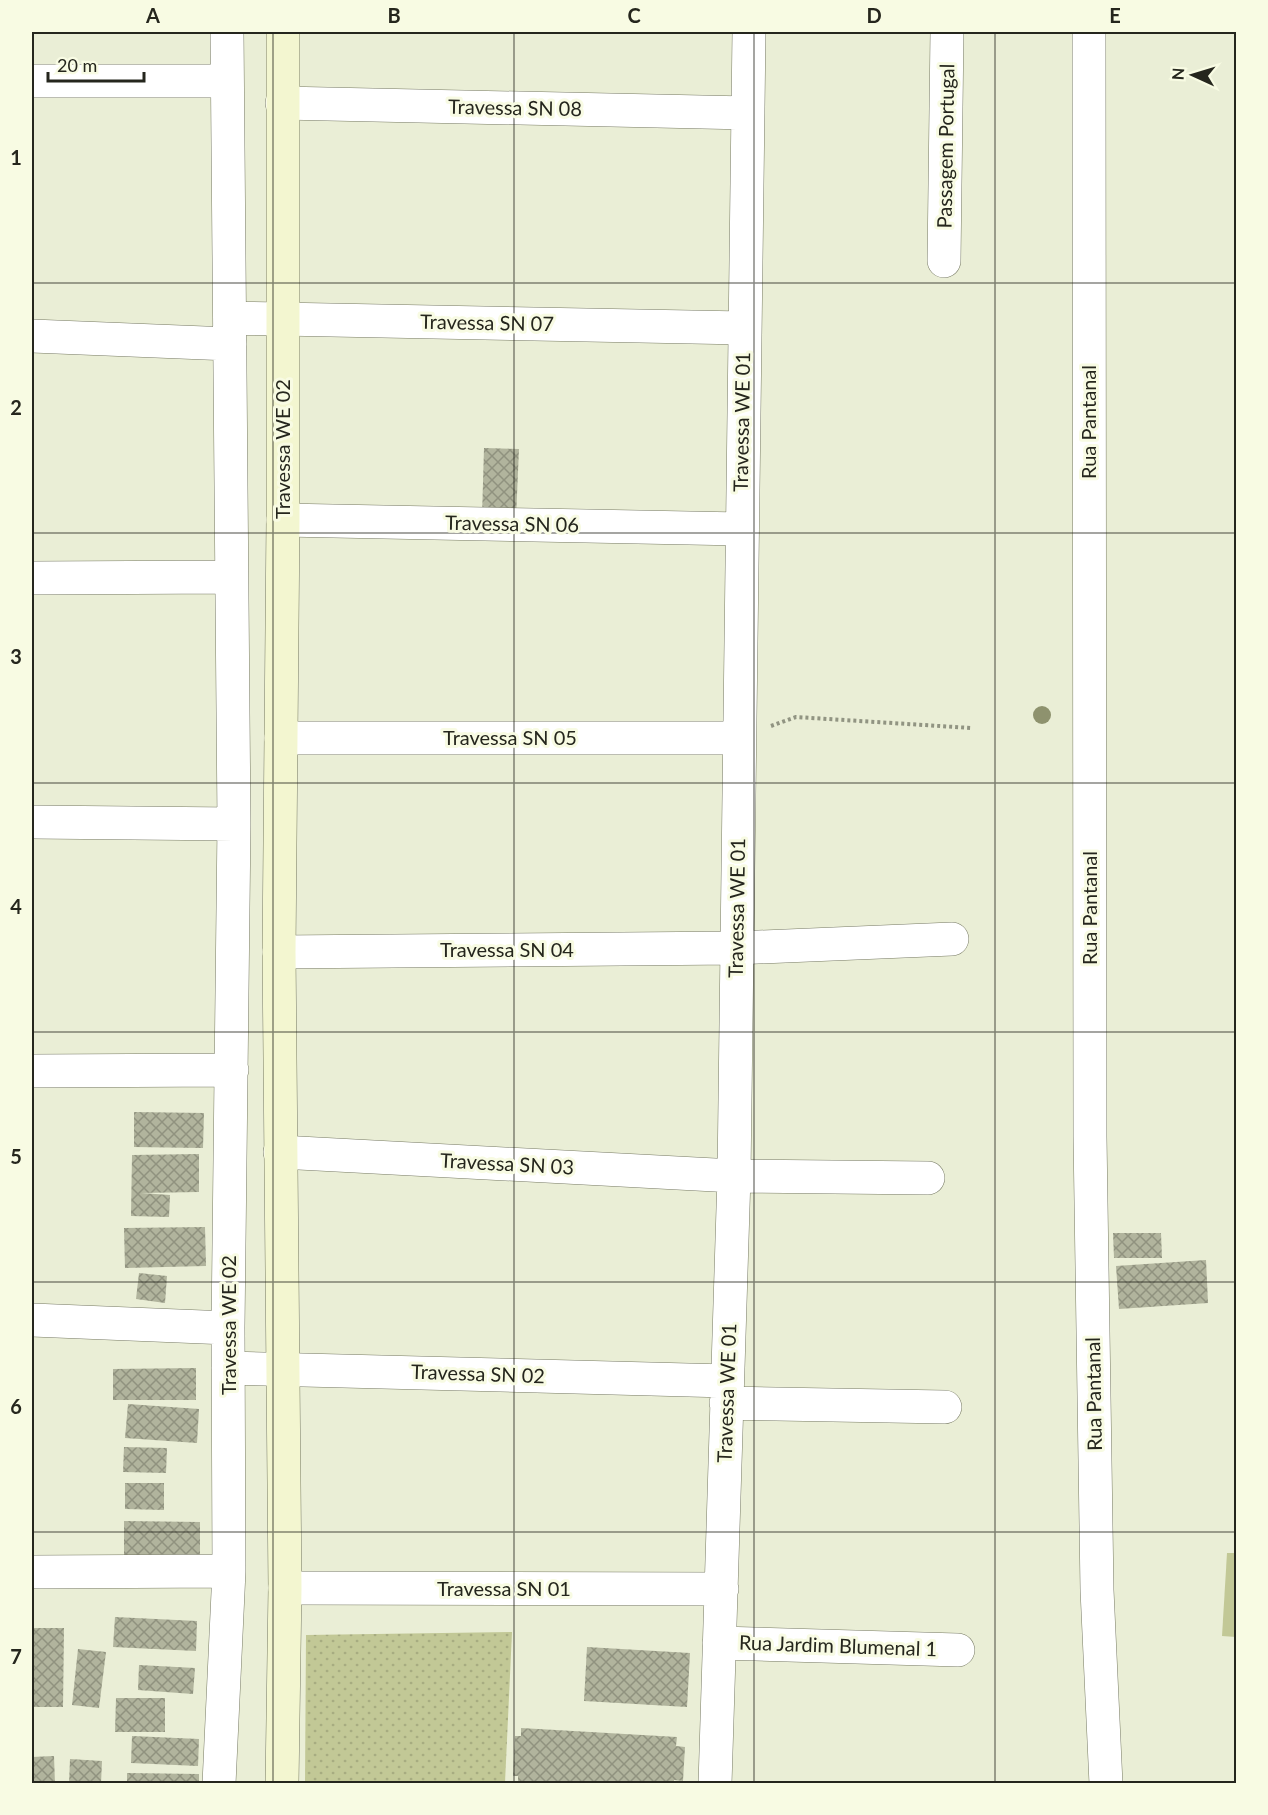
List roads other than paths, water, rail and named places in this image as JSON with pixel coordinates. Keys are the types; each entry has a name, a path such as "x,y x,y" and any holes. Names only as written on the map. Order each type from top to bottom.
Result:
{"street":[{"name":"Travessa WE 02","path":"219,1784 229,1571 228,1328 234,866 227,32"},
{"name":"Travessa WE 02","path":"282,1784 285,1588 279,952 283,520 283,32"},
{"name":"Travessa WE 01","path":"715,1784 734,1176 749,32"},
{"name":"Passagem Portugal","path":"944,261 947,32"},
{"name":"Rua Pantanal","path":"1089,32 1090,1137 1097,1590 1106,1784"},
{"path":"32,81 226,81"},
{"name":"Travessa SN 08","path":"282,103 748,113"},
{"name":"Travessa SN 07","path":"230,331 282,319 744,328"},
{"path":"32,336 230,331"},
{"name":"Travessa SN 06","path":"283,520 741,529"},
{"path":"32,578 231,577"},
{"name":"Travessa SN 05","path":"281,738 739,738"},
{"path":"32,822 234,824"},
{"path":"234,866 280,866"},
{"name":"Travessa SN 04","path":"279,952 736,948 952,939"},
{"path":"32,1071 232,1070"},
{"name":"Travessa SN 03","path":"280,1152 734,1176 928,1179"},
{"path":"32,1320 228,1328"},
{"name":"Travessa SN 02","path":"228,1368 726,1392 945,1407"},
{"path":"32,1572 229,1571"},
{"name":"Travessa SN 01","path":"285,1588 722,1589"},
{"name":"Rua Jardim Blumenal 1","path":"719,1643 958,1650"}]}
